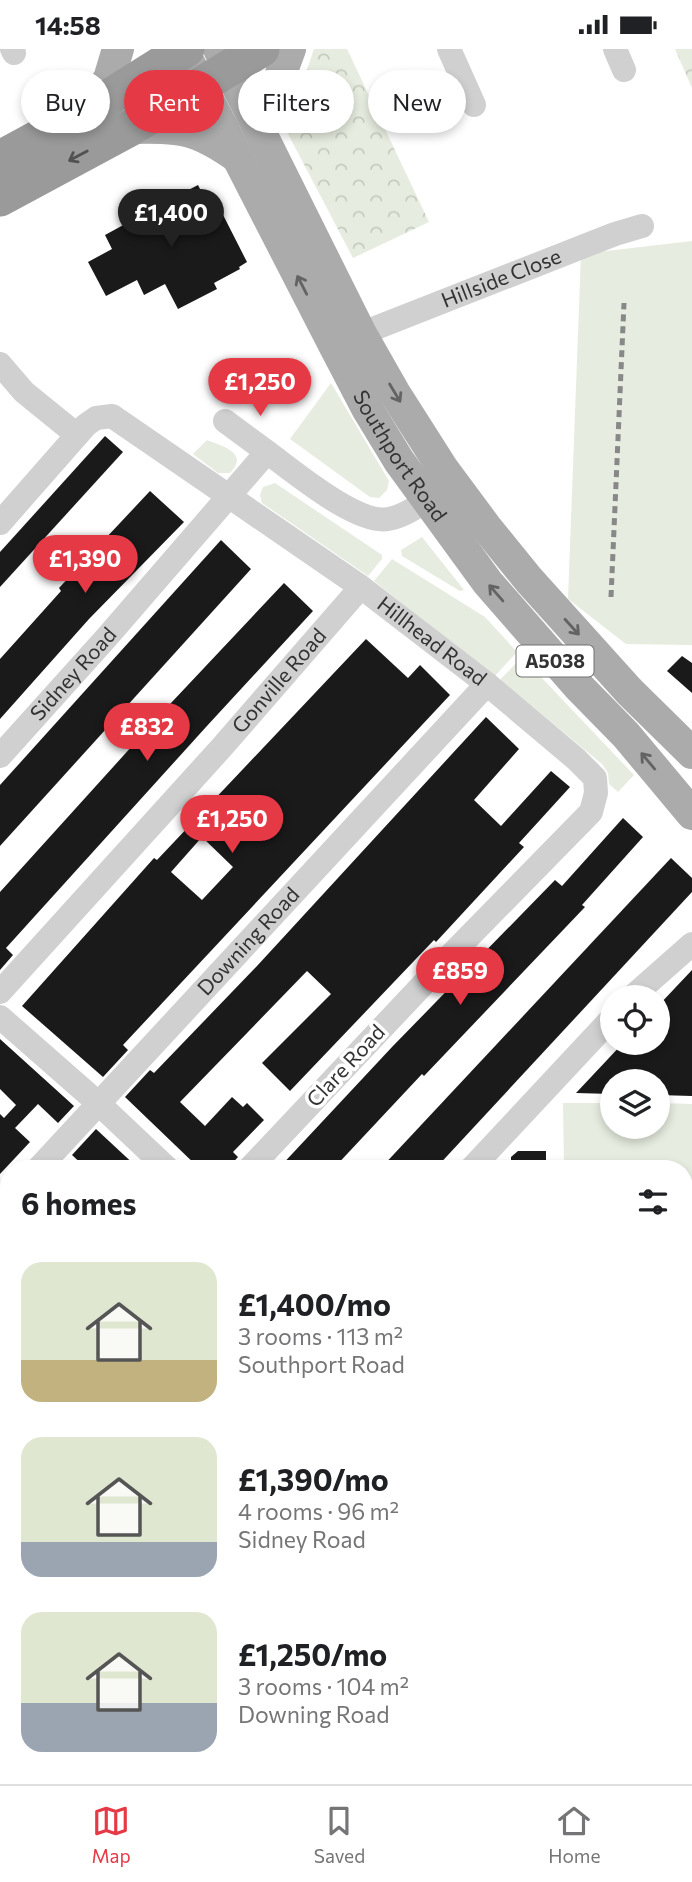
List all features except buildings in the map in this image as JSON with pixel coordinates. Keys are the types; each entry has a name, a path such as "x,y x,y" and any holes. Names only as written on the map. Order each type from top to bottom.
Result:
{"highway":[{"path":"216,68 261,49"},
{"path":"110,97 184,50"},
{"path":"0,198 124,131"},
{"path":"0,159 48,133"}],"main road":[{"path":"110,76 118,49"},
{"path":"282,70 290,49"},
{"name":"Southport Road","path":"184,50 216,68 238,100"},
{"name":"Southport Road","path":"216,68 239,158 347,339 394,393 451,480 529,580 629,691 692,753"},
{"path":"194,133 210,138 239,158"},
{"name":"Southport Road","path":"261,133 347,339 368,410 399,461 488,583 578,686 626,734 692,814"}],"street":[{"path":"449,49 474,105"},
{"name":"Hillside Close","path":"347,339 615,234 642,226"},
{"path":"0,364 24,392 77,435"},
{"name":"Hillhead Road","path":"5,507 86,425 96,418 112,416 361,587 487,684 590,771 597,793 590,812"},
{"path":"225,421 349,510 364,517 386,520 400,516 427,500 451,480"},
{"path":"231,496 267,452"},
{"name":"Sidney Road","path":"0,756 231,496"},
{"name":"Gonville Road","path":"0,992 222,747 361,587"},
{"name":"Downing Road","path":"46,1160 487,684"},
{"name":"Clare Road","path":"257,1160 590,812"},
{"path":"646,985 692,944"},
{"path":"0,1017 158,1160"},
{"path":"485,1160 600,1031"}],"green space":[{"path":"314,49 347,49 368,93 368,133 387,133 429,222 353,258 288,133 354,133 354,70 307,70"},
{"path":"675,49 692,49 692,88"},
{"path":"692,241 692,645 626,644 568,599 581,254"},
{"path":"331,383 389,481 387,490 379,498 370,497 290,439"},
{"path":"207,440 232,451 235,455 237,460 230,473 218,473 193,454"},
{"path":"275,483 382,555 382,559 368,576 262,503 260,495 263,487"},
{"path":"422,537 464,590 460,591 402,556 401,550"},
{"path":"392,559 485,617 517,652 494,677 374,581"},
{"path":"522,657 634,775 618,792 609,784 608,773 602,764 500,680"},
{"path":"563,1103 600,1103 600,1139 670,1139 670,1103 692,1104 692,1160 564,1160"}],"railway":[{"path":"611,597 624,303"}]}
